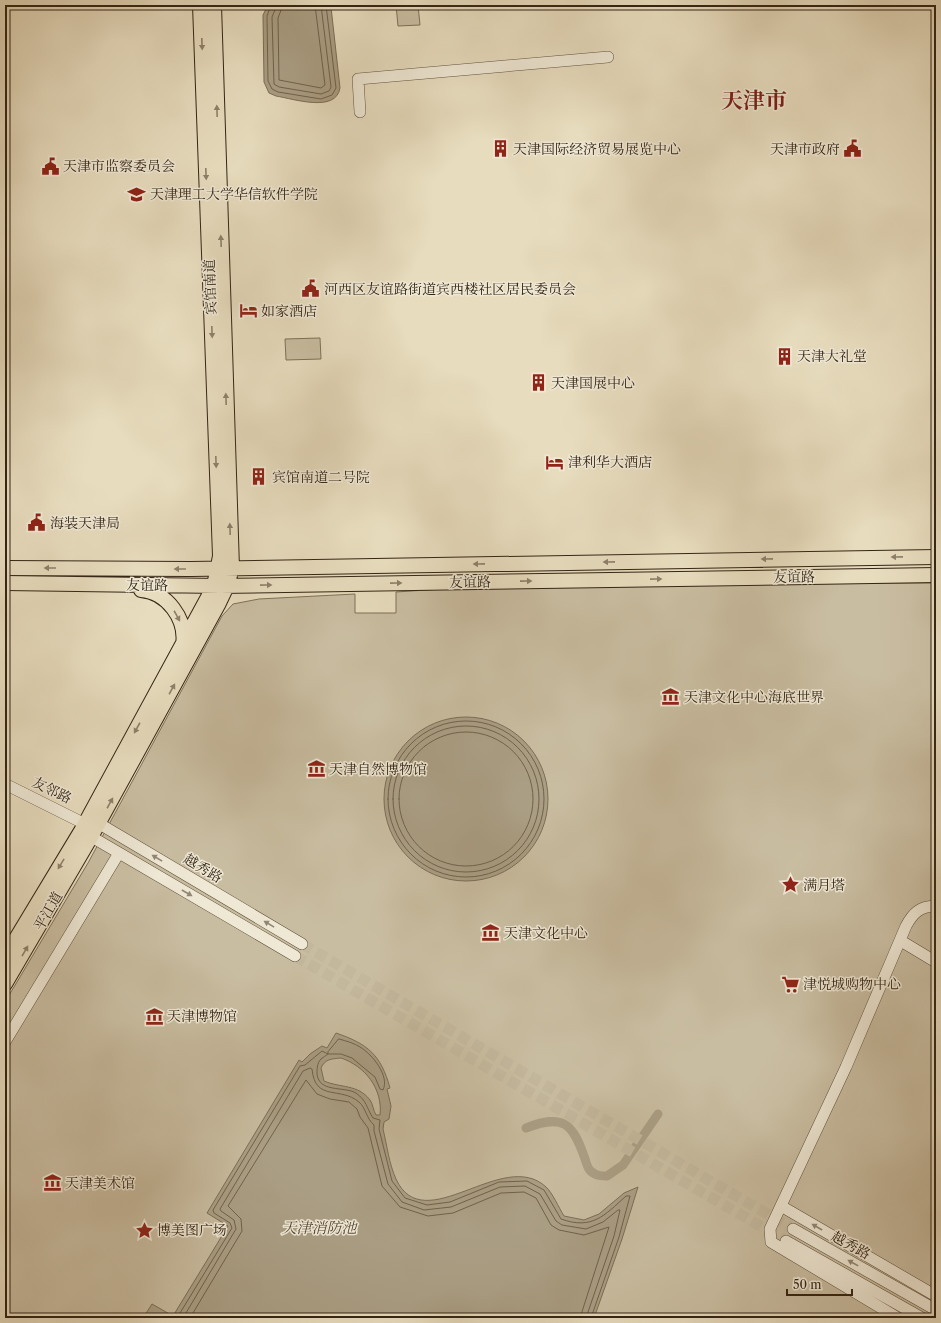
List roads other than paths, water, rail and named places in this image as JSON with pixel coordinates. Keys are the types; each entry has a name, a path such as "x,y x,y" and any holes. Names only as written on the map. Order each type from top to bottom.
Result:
{"main road":[{"name":"宾馆南道","path":"200,5 220,556 225,568"},
{"name":"宾馆南道","path":"214,5 225,568"},
{"name":"友谊路","path":"5,568 225,568 936,557"},
{"path":"89,826 221,586 225,568"},
{"name":"友谊路","path":"5,583 221,586 936,575"},
{"path":"108,585 118,588 145,590 165,599 173,608 181,623 184,633 183,645"},
{"path":"89,826 183,645 221,586"},
{"name":"平江道","path":"5,957 89,826"},
{"name":"平江道","path":"5,984 89,826"}],"street":[{"path":"360,112 358,79 608,57"},
{"name":"友邻路","path":"5,784 89,826"},
{"name":"越秀路","path":"89,826 119,853 295,956"},
{"name":"越秀路","path":"89,826 302,944"},
{"path":"5,1042 119,853"},
{"path":"898,1318 771,1242 770,1229 782,1207 846,1067 912,916 918,909 936,906"},
{"path":"903,939 915,917 923,911 936,910"},
{"path":"903,939 936,954"},
{"path":"903,939 936,962"},
{"path":"782,1207 936,1296"},
{"name":"越秀路","path":"793,1229 936,1310"},
{"name":"越秀路","path":"786,1242 922,1318"}],"water":[{"path":"270,5 329,5 331,7 340,88 337,96 331,100 323,102 313,102 276,96 269,93 264,82 263,15 267,7"},
{"path":"466,717 490,721 505,727 524,741 538,760 544,775 548,799 544,823 538,838 524,857 505,871 490,877 466,881 442,877 427,871 408,857 394,838 388,823 384,799 388,775 394,760 408,741 427,727 442,721"},
{"name":"天津消防池","path":"336,1033 357,1042 372,1052 382,1067 390,1088 387,1089 391,1106 389,1119 384,1122 383,1129 390,1161 396,1179 409,1195 425,1200 444,1198 508,1177 528,1178 548,1189 564,1216 584,1220 599,1214 624,1193 638,1187 622,1239 594,1318 143,1318 152,1304 173,1316 228,1226 207,1213 299,1060 302,1062 310,1054 322,1046 327,1048","holes":["341,1058 358,1067 371,1080 379,1096 380,1115 376,1115 372,1103 360,1091 324,1081 321,1068 326,1061"]}],"waterway":[{"path":"526,1128 550,1122 558,1122 565,1125 576,1137 589,1170 596,1175 607,1176 623,1165 658,1114"}],"tunnel":[{"path":"302,944 793,1229"},
{"path":"295,956 786,1241"}],"place":[{"name":"天津国际经济贸易展览中心","path":"500,149"},
{"name":"天津市政府","path":"853,149"},
{"name":"天津市监察委员会","path":"50,166"},
{"name":"天津理工大学华信软件学院","path":"137,194"},
{"name":"河西区友谊路街道宾西楼社区居民委员会","path":"311,289"},
{"name":"如家酒店","path":"248,311"},
{"name":"天津大礼堂","path":"784,356"},
{"name":"天津国展中心","path":"538,383"},
{"name":"津利华大酒店","path":"555,462"},
{"name":"宾馆南道二号院","path":"259,477"},
{"name":"海装天津局","path":"37,523"},
{"name":"天津文化中心海底世界","path":"671,697"},
{"name":"天津自然博物馆","path":"316,769"},
{"name":"满月塔","path":"790,885"},
{"name":"天津文化中心","path":"491,933"},
{"name":"津悦城购物中心","path":"790,984"},
{"name":"天津博物馆","path":"154,1016"},
{"name":"天津美术馆","path":"52,1183"},
{"name":"博美图广场","path":"144,1230"}],"district":[{"name":"天津市","path":"754,100"}]}
